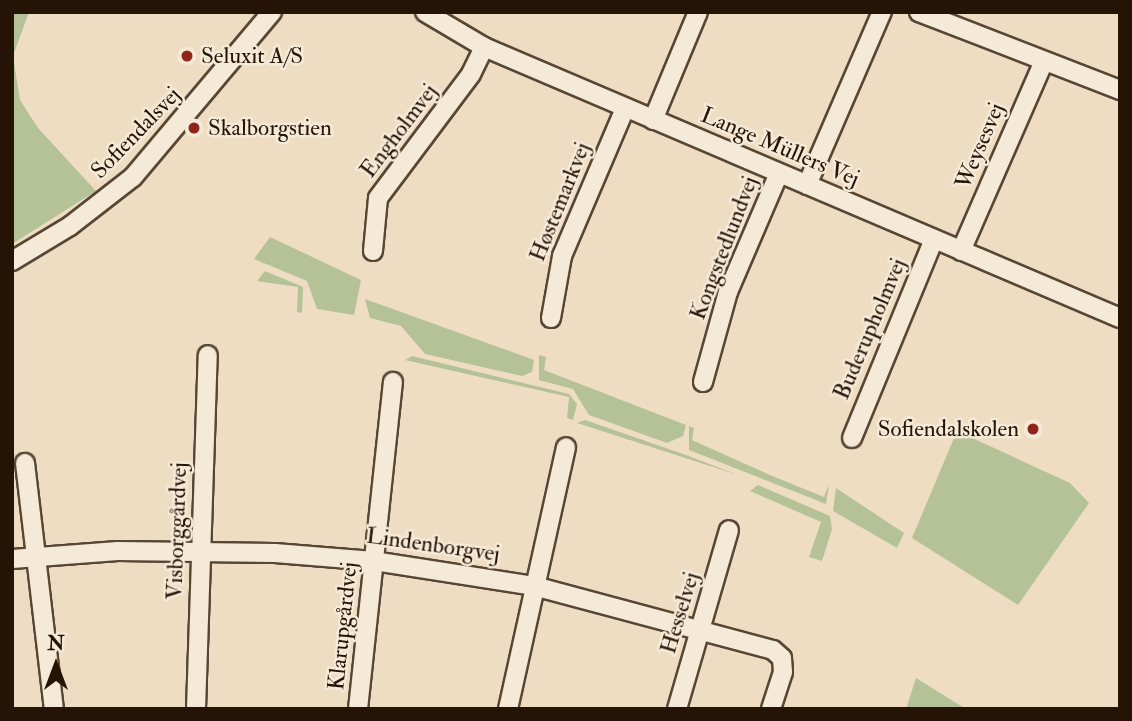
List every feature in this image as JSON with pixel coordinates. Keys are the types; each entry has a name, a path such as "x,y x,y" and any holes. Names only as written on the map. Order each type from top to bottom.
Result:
{"street":[{"name":"Sofiendalsvej","path":"12,261 60,233 127,182 203,99 272,12"},
{"name":"Lange Müllers Vej","path":"425,12 484,47 1120,318"},
{"path":"653,120 698,12"},
{"path":"807,185 882,12"},
{"path":"919,12 1120,90"},
{"name":"Engholmvej","path":"373,251 378,198 471,75 484,47"},
{"name":"Weysesvej","path":"961,251 1044,61"},
{"name":"Høstemarkvej","path":"551,318 562,256 625,107"},
{"name":"Kongstedlundvej","path":"703,382 728,292 779,173"},
{"name":"Buderupholmvej","path":"852,438 934,239"},
{"name":"Visborggårdvej","path":"196,709 208,355"},
{"name":"Klarupgårdvej","path":"358,709 393,382"},
{"path":"508,709 566,447"},
{"path":"25,463 54,709"},
{"name":"Hesselvej","path":"677,709 729,530"},
{"name":"Lindenborgvej","path":"12,559 200,550 374,561 534,586 701,627 773,650 782,658 783,672 771,709"}],"green space":[{"path":"12,12 29,12 13,56 20,100 38,128 96,191 12,244"},
{"path":"270,237 361,280 354,315 317,309 307,281 254,259"},
{"path":"265,271 303,287 302,313 297,312 298,287 257,281"},
{"path":"365,299 534,360 532,372 522,376 425,354 401,326 370,318"},
{"path":"539,355 546,357 544,370 686,425 683,436 667,443 589,415 573,389 539,380"},
{"path":"412,356 569,394 577,404 573,420 567,418 569,397 405,360"},
{"path":"585,420 686,455 738,475 577,423"},
{"path":"689,426 694,428 692,440 770,475 824,497 829,484 826,504 689,450"},
{"path":"957,431 1070,483 1089,503 1018,605 912,538"},
{"path":"758,485 830,516 832,529 822,561 809,557 821,522 750,491"},
{"path":"836,488 904,533 897,548 833,511"},
{"path":"916,678 966,709 906,709"}],"place":[{"name":"Seluxit A/S","path":"187,56"},
{"name":"Skalborgstien","path":"194,128"},
{"name":"Sofiendalskolen","path":"1033,429"}]}
